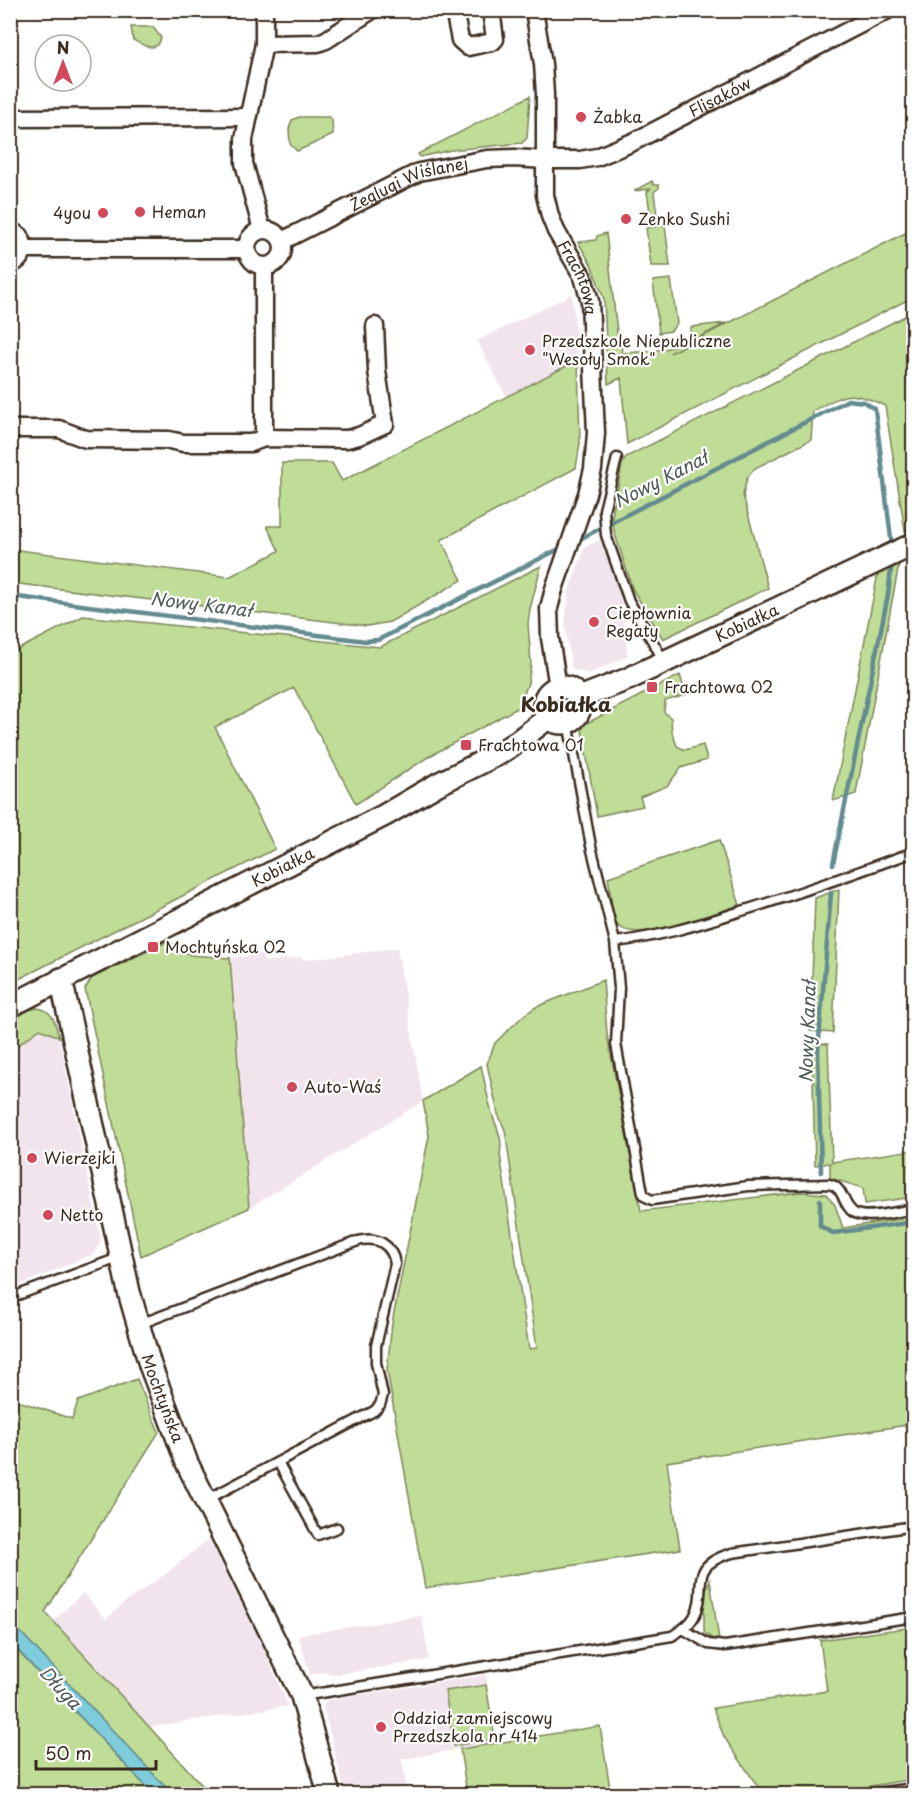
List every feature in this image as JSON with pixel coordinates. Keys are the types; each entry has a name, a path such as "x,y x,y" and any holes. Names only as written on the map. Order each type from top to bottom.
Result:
{"street":[{"path":"262,230 244,163 244,139 264,44 264,10"},
{"path":"264,44 318,43 372,10"},
{"path":"454,10 460,40 468,47 492,42 495,39 491,10"},
{"name":"Frachtowa","path":"534,10 543,64 545,94 545,195 556,231 583,277 590,301 596,433 593,469 584,506 554,589 549,616 558,687"},
{"name":"Flisaków","path":"545,160 580,160 616,150 888,10"},
{"path":"10,118 248,117"},
{"name":"Żeglugi Wiślanej","path":"282,241 419,172 487,159 545,160"},
{"path":"10,230 20,236 24,249 20,259 10,265"},
{"path":"262,230 274,232 282,241 280,259 270,266 264,267 253,262 246,249 248,240 262,230"},
{"path":"24,249 246,249"},
{"path":"264,267 264,438"},
{"path":"10,429 58,429 86,439 169,440 183,443 251,443 264,438 347,439 359,436 385,424 377,371 375,326"},
{"name":"Kobiałka","path":"579,698 628,679 910,546"},
{"path":"558,687 569,688 579,698 579,712 558,720 543,704 544,697 549,691 558,687"},
{"name":"Kobiałka","path":"10,1006 385,815 558,720"},
{"name":"Mochtyńska","path":"61,979 121,1256 138,1325 160,1397 205,1500 302,1696 329,1794"}],"lane":[{"path":"617,458 603,522 629,601 664,662"},
{"path":"558,720 615,942 619,988 616,1044 643,1192 646,1197 652,1200 748,1186 829,1184 836,1185 849,1208 858,1215 866,1216 914,1209"},
{"path":"615,942 660,936 680,930 788,897 914,852"},
{"path":"138,1325 358,1240 373,1239 386,1245 394,1257 395,1264 375,1354 383,1395 380,1405 374,1411 205,1500"},
{"path":"10,1298 121,1256"},
{"path":"278,1462 318,1535 338,1528"},
{"path":"302,1696 672,1636 692,1620 697,1611 703,1571 719,1556 732,1552 914,1526"},
{"path":"683,1629 708,1644 725,1646 914,1617"},
{"path":"869,1794 914,1788"}],"shaded area":[{"name":"Przedszkole Niepubliczne \"Wesoły Smok\"","path":"572,294 578,360 507,398 477,341"},
{"path":"600,540 620,595 628,656 589,674 572,669 565,625 569,591 585,547"},
{"path":"397,948 423,1101 249,1208 230,958 263,954 264,962 302,957 303,960"},
{"path":"40,1029 59,1037 101,1241 95,1253 11,1289 10,1050"},
{"path":"209,1539 260,1640 288,1706 148,1727 53,1621 83,1593 106,1619"},
{"path":"422,1616 429,1660 332,1675 324,1672 310,1675 298,1635"},
{"path":"486,1675 496,1743 402,1759 407,1794 345,1794 323,1706 327,1700"}],"green space":[{"path":"131,27 153,27 161,38 159,43 149,47 133,40"},
{"path":"530,96 527,138 522,143 451,150 420,157 418,154"},
{"path":"299,117 330,117 333,135 297,151 290,144 289,129 292,120"},
{"path":"652,181 654,185 659,185 659,188 654,192 658,224 652,225 647,192 650,189 634,191"},
{"path":"665,225 670,266 651,266 646,228"},
{"path":"913,229 913,297 627,444 621,378 608,384 604,299 591,264 578,242 596,240 597,236 606,233 618,341 621,343 622,353 673,347 688,336 691,327 726,323 670,353"},
{"path":"671,279 677,323 671,331 659,333 653,281"},
{"path":"913,312 913,526 905,531 885,406 856,395 833,400 813,411 811,440 755,468 747,478 743,495 768,588 663,639 633,590 614,531 612,516 622,465 626,457"},
{"path":"578,360 580,443 576,468 441,540 462,580 390,622 367,626 11,583 11,549 229,577 279,551 267,526 282,526 282,463 332,463 342,481"},
{"path":"899,564 856,794 833,801 878,573"},
{"path":"541,566 528,624 531,663 528,683 519,707 428,757 356,804 294,688 215,727 275,849 11,983 11,653 83,616 380,647"},
{"path":"680,675 686,695 665,701 664,712 671,718 672,732 677,746 685,750 703,745 707,760 681,768 667,786 640,797 643,806 597,816 582,730 585,724"},
{"path":"719,840 740,905 656,930 638,932 624,930 616,923 608,877"},
{"path":"839,889 833,1033 810,1031 815,898"},
{"path":"168,941 190,955 230,958 249,1208 141,1256 85,989 92,978"},
{"path":"603,980 607,1034 641,1211 800,1192 826,1194 835,1205 843,1228 913,1217 913,1424 667,1462 680,1549 425,1588 387,1370 392,1323 429,1136 423,1101 481,1066 500,1140 500,1154 529,1349 537,1348 505,1130 498,1114 487,1064 495,1043 524,1015 536,1007"},
{"path":"37,1008 50,1014 59,1037 40,1029 11,1050 11,1021 28,1010"},
{"path":"812,1043 828,1044 832,1162 913,1150 913,1197 865,1204 863,1188 830,1178 830,1163 815,1165"},
{"path":"137,1379 159,1432 45,1612 210,1794 172,1794 11,1622 10,1398 72,1419 78,1401"},
{"path":"710,1580 719,1640 714,1640 704,1632 704,1596"},
{"path":"913,1627 913,1779 823,1794 763,1794 724,1737 713,1708 827,1691 820,1640"},
{"path":"10,1643 153,1794 11,1794"},
{"path":"486,1685 495,1739 454,1746 445,1691"},
{"path":"600,1726 611,1794 467,1794 460,1749"}],"water":[{"name":"Długa","path":"11,1622 172,1794 153,1794 11,1643"}],"waterway":[{"name":"Nowy Kanał","path":"576,541 848,400 864,402 875,409 892,546"},
{"name":"Nowy Kanał","path":"10,596 366,641 378,640 563,547"},
{"name":"Nowy Kanał","path":"833,864 888,595 892,561"},
{"name":"Nowy Kanał","path":"821,1172 818,1052 831,893"},
{"name":"Nowy Kanał","path":"820,1200 820,1226 833,1233 914,1222"}],"place":[{"name":"Żabka","path":"581,117"},
{"name":"Heman","path":"140,212"},
{"name":"4you","path":"103,213"},
{"name":"Zenko Sushi","path":"626,219"},
{"name":"Przedszkole Niepubliczne \"Wesoły Smok\"","path":"530,350"},
{"name":"Ciepłownia Regaty","path":"594,622"},
{"name":"Frachtowa 02","path":"652,687"},
{"name":"Frachtowa 01","path":"466,745"},
{"name":"Mochtyńska 02","path":"153,947"},
{"name":"Auto-Waś","path":"292,1087"},
{"name":"Wierzejki","path":"32,1158"},
{"name":"Netto","path":"48,1215"},
{"name":"Oddział zamiejscowy Przedszkola nr 414","path":"381,1727"}],"district":[{"name":"Kobiałka","path":"566,705"}]}
